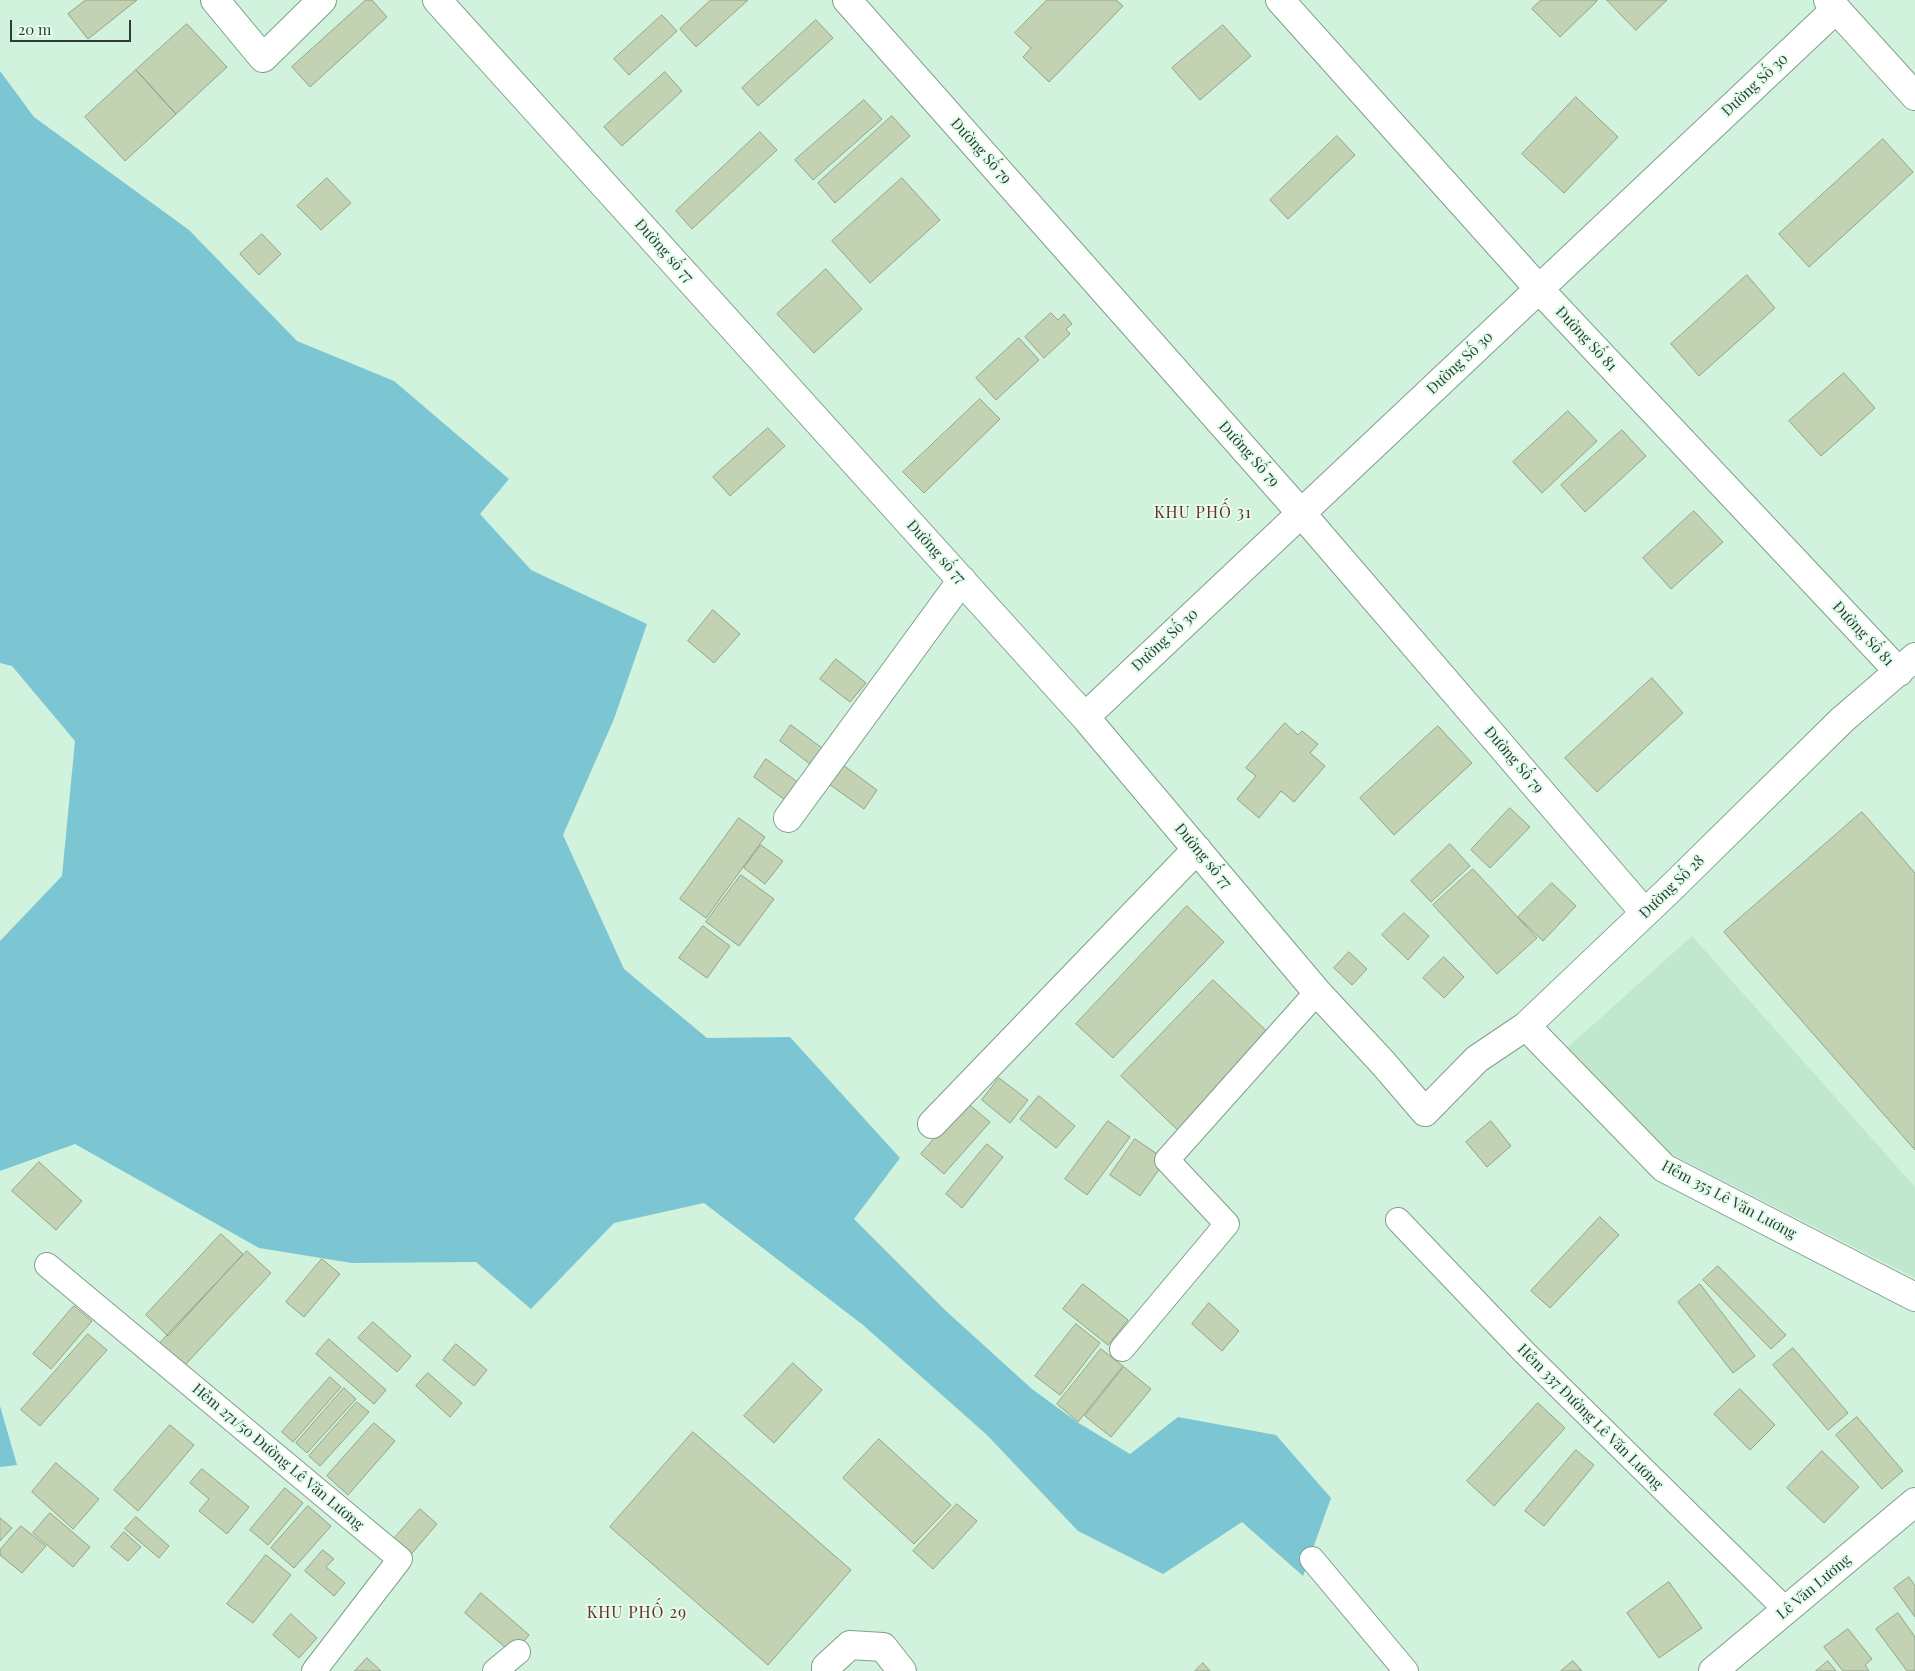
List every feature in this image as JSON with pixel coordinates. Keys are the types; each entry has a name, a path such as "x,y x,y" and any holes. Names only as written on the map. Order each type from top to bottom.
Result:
{"street":[{"path":"215,0 262,58 322,0"},
{"name":"Đường số 77","path":"437,0 1085,717 1317,992 1383,1063 1425,1112"},
{"name":"Đường Số 79","path":"847,0 1301,513 1645,913"},
{"name":"Đường Số 81","path":"1280,0 1539,288 1907,664"},
{"path":"1832,4 1915,96"},
{"name":"Đường Số 30","path":"1085,717 1539,288 1832,4"},
{"path":"788,818 962,580"},
{"name":"Đường Số 28","path":"1425,1112 1476,1059 1526,1026 1645,913 1842,720 1907,664"},
{"path":"932,1124 1197,849"},
{"name":"Hẻm 355 Lê Văn Lương","path":"1526,1026 1664,1168 1915,1297"},
{"name":"Lê Văn Lương","path":"1713,1671 1915,1502"},
{"path":"826,1671 826,1667 850,1645 883,1647 902,1671"}],"lane":[{"path":"1122,1349 1227,1224 1167,1160 1317,992"},
{"name":"Hẻm 337 Đường Lê Văn Lương","path":"1398,1220 1524,1352 1786,1610"},
{"name":"Hẻm 271/50 Đường Lê Văn Lương","path":"47,1265 400,1559 314,1671"},
{"path":"1312,1559 1406,1671"},
{"path":"495,1671 518,1652"}],"shaded area":[{"path":"1692,936 1915,1187 1915,1278 1671,1154 1567,1048"}],"water":[{"path":"0,71 34,117 189,230 297,341 394,381 509,479 480,514 531,570 647,624 614,719 563,835 624,969 707,1038 790,1037 900,1158 854,1219 946,1311 1032,1389 1077,1422 1130,1454 1178,1417 1276,1435 1331,1498 1303,1576 1242,1522 1163,1574 1078,1531 987,1435 863,1325 704,1203 614,1223 531,1309 476,1262 352,1263 259,1248 75,1144 0,1171 0,941 62,876 75,741 12,666 0,663"},
{"path":"0,1406 17,1465 0,1467"}],"building":[{"path":"86,0 137,0 88,39 68,14"},
{"path":"366,0 372,0 387,17 310,87 292,67"},
{"path":"711,0 748,0 696,47 680,29"},
{"path":"1047,0 1116,0 1123,6 1049,82 1023,57 1031,48 1015,33"},
{"path":"1541,0 1597,1 1560,37 1532,9"},
{"path":"1607,0 1667,0 1636,30"},
{"path":"662,15 677,31 629,75 614,59"},
{"path":"816,20 833,38 758,106 742,88"},
{"path":"187,24 227,67 176,114 136,70"},
{"path":"1223,25 1251,56 1200,100 1172,68"},
{"path":"136,70 176,114 125,161 85,117"},
{"path":"665,72 682,91 622,146 604,127"},
{"path":"1576,97 1618,137 1564,193 1522,154"},
{"path":"864,100 882,119 813,180 795,160"},
{"path":"892,116 910,136 835,203 818,183"},
{"path":"760,132 777,150 692,229 676,211"},
{"path":"1337,136 1355,155 1288,219 1270,200"},
{"path":"1883,139 1913,172 1809,267 1779,234"},
{"path":"327,178 351,203 321,230 297,206"},
{"path":"902,178 940,220 870,283 832,241"},
{"path":"262,234 281,254 259,275 240,254"},
{"path":"826,269 862,309 814,353 777,314"},
{"path":"1747,275 1775,308 1699,376 1671,344"},
{"path":"1051,313 1058,320 1064,314 1072,324 1066,329 1070,334 1044,358 1025,337"},
{"path":"1019,338 1039,360 996,400 976,378"},
{"path":"1844,373 1875,408 1821,456 1789,421"},
{"path":"980,399 1000,419 924,493 903,472"},
{"path":"1568,411 1597,441 1542,493 1513,462"},
{"path":"768,428 785,446 730,496 713,477"},
{"path":"1622,430 1646,456 1585,512 1561,485"},
{"path":"1694,511 1723,542 1671,589 1643,558"},
{"path":"713,610 740,634 714,663 688,641"},
{"path":"836,659 866,683 850,702 820,679"},
{"path":"1652,678 1683,713 1597,792 1565,758"},
{"path":"1285,723 1298,735 1302,731 1318,744 1310,753 1325,766 1294,802 1281,791 1259,818 1237,799 1256,776 1246,768"},
{"path":"791,725 822,748 810,764 780,741"},
{"path":"1438,726 1472,763 1394,835 1360,798"},
{"path":"766,759 803,786 789,803 754,777"},
{"path":"843,765 877,790 864,809 829,784"},
{"path":"1510,808 1530,827 1490,868 1471,850"},
{"path":"1862,812 1915,873 1915,1150 1724,932"},
{"path":"739,818 765,837 706,918 680,899"},
{"path":"1450,844 1470,866 1431,902 1411,881"},
{"path":"761,845 783,861 765,884 744,868"},
{"path":"1473,869 1537,938 1497,974 1433,905"},
{"path":"741,875 774,899 739,946 706,922"},
{"path":"1552,883 1576,906 1543,941 1518,917"},
{"path":"1187,906 1224,942 1113,1058 1076,1024"},
{"path":"1404,913 1429,936 1408,960 1382,935"},
{"path":"703,926 730,946 707,978 679,958"},
{"path":"1349,952 1367,969 1352,985 1334,968"},
{"path":"1444,957 1464,977 1444,998 1423,978"},
{"path":"1213,980 1276,1040 1184,1136 1121,1076"},
{"path":"999,1078 1028,1100 1010,1123 982,1100"},
{"path":"1039,1096 1075,1126 1056,1148 1020,1119"},
{"path":"966,1102 990,1122 944,1174 921,1154"},
{"path":"1108,1121 1130,1137 1087,1195 1065,1179"},
{"path":"1491,1121 1511,1146 1487,1167 1466,1142"},
{"path":"1135,1139 1166,1160 1140,1196 1110,1175"},
{"path":"987,1144 1003,1157 962,1208 946,1194"},
{"path":"39,1162 82,1201 56,1230 12,1191"},
{"path":"1600,1217 1619,1235 1550,1308 1531,1291"},
{"path":"221,1234 243,1254 168,1336 146,1315"},
{"path":"247,1251 271,1273 184,1366 160,1343"},
{"path":"322,1259 340,1274 304,1317 286,1302"},
{"path":"1718,1266 1786,1335 1771,1349 1703,1280"},
{"path":"1083,1284 1128,1320 1108,1345 1063,1309"},
{"path":"1700,1284 1755,1356 1733,1373 1678,1302"},
{"path":"1209,1303 1239,1331 1222,1351 1192,1324"},
{"path":"74,1306 92,1321 51,1369 33,1354"},
{"path":"373,1322 411,1356 397,1372 358,1338"},
{"path":"1076,1324 1100,1343 1060,1395 1035,1376"},
{"path":"88,1334 107,1350 40,1426 21,1410"},
{"path":"329,1339 386,1390 374,1404 316,1354"},
{"path":"456,1344 487,1370 474,1386 443,1360"},
{"path":"1793,1348 1848,1413 1828,1430 1773,1365"},
{"path":"1101,1349 1123,1366 1078,1422 1057,1404"},
{"path":"793,1363 822,1390 774,1443 744,1416"},
{"path":"1124,1367 1151,1389 1111,1437 1085,1416"},
{"path":"428,1373 462,1403 450,1417 416,1386"},
{"path":"330,1377 341,1387 293,1442 282,1432"},
{"path":"344,1388 356,1399 307,1453 296,1443"},
{"path":"1740,1389 1775,1425 1750,1450 1714,1414"},
{"path":"357,1402 369,1412 320,1466 309,1456"},
{"path":"1538,1403 1565,1428 1494,1506 1467,1481"},
{"path":"1857,1417 1903,1471 1882,1489 1836,1435"},
{"path":"374,1423 395,1441 348,1495 327,1476"},
{"path":"170,1425 194,1445 138,1511 114,1490"},
{"path":"693,1432 851,1570 768,1665 610,1527"},
{"path":"879,1439 951,1505 914,1544 843,1478"},
{"path":"1576,1450 1594,1465 1544,1526 1525,1511"},
{"path":"1822,1451 1859,1487 1824,1523 1787,1488"},
{"path":"56,1463 99,1499 73,1529 32,1492"},
{"path":"202,1469 249,1507 227,1534 199,1511 209,1499 190,1483"},
{"path":"285,1488 303,1503 268,1545 250,1530"},
{"path":"957,1504 977,1521 933,1569 913,1551"},
{"path":"308,1506 331,1526 294,1568 271,1548"},
{"path":"420,1509 437,1524 408,1558 391,1542"},
{"path":"50,1513 90,1547 73,1567 33,1533"},
{"path":"136,1517 169,1546 159,1558 125,1529"},
{"path":"0,1518 12,1528 0,1541"},
{"path":"21,1526 46,1546 22,1573 0,1555 0,1550"},
{"path":"124,1532 141,1547 128,1561 111,1547"},
{"path":"323,1550 334,1559 326,1567 345,1583 334,1596 305,1571"},
{"path":"266,1555 291,1575 253,1623 227,1604"},
{"path":"1909,1577 1915,1586 1915,1617 1894,1588"},
{"path":"1669,1582 1702,1628 1659,1658 1627,1613"},
{"path":"481,1593 529,1635 513,1654 465,1613"},
{"path":"1898,1613 1915,1637 1915,1671 1907,1671 1876,1629"},
{"path":"291,1614 317,1638 299,1658 273,1635"},
{"path":"1848,1629 1872,1659 1865,1665 1869,1671 1843,1671 1824,1647"},
{"path":"367,1658 381,1671 355,1671"},
{"path":"1573,1661 1582,1671 1561,1671"},
{"path":"1828,1661 1836,1671 1816,1671"},
{"path":"1203,1663 1210,1671 1195,1671"}],"district":[{"name":"KHU PHỐ 31","path":"1203,513"},
{"name":"KHU PHỐ 29","path":"637,1613"}]}
